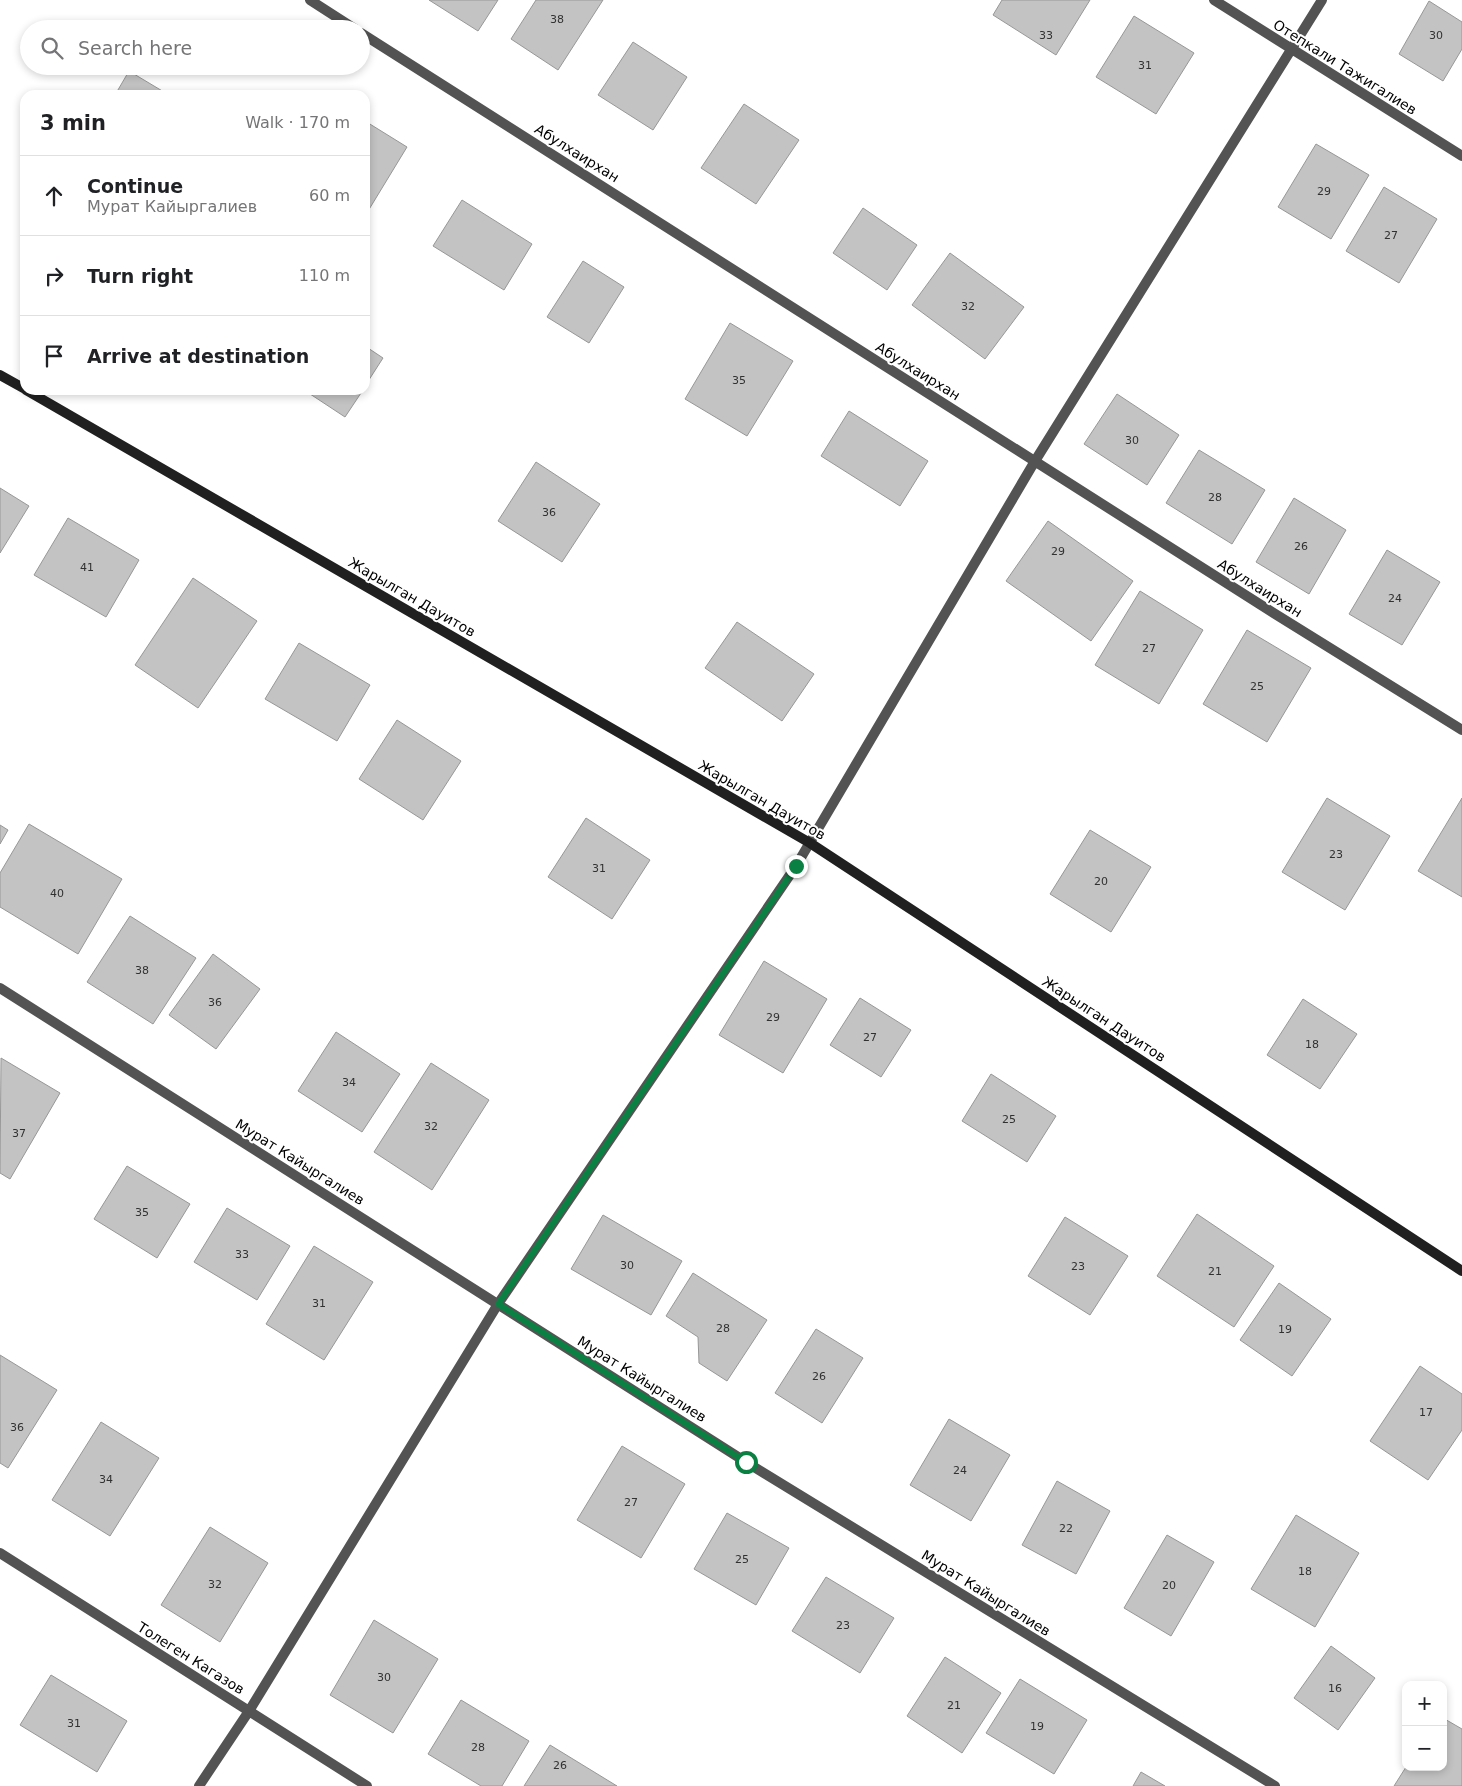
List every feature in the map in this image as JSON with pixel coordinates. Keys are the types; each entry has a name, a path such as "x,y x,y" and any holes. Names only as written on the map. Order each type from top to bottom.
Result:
{"street":[{"path":"310,0 341,20"},
{"name":"Отепкали Тажигалиев","path":"1214,0 1462,156"},
{"path":"199,1786 249,1711 498,1304 796,866 1035,461 1322,0"},
{"name":"Абулхаирхан","path":"370,39 1272,612 1462,730"},
{"name":"Жарылган Дауитов","path":"0,375 20,387"},
{"name":"Жарылган Дауитов","path":"35,395 810,843 1462,1271"},
{"name":"Мурат Кайыргалиев","path":"0,988 746,1462 1275,1786"},
{"name":"Толеген Кагазов","path":"0,1553 367,1786"}],"building":[{"path":"429,0 498,0 478,31"},
{"path":"536,0 603,0 558,70 511,39"},
{"path":"1002,0 1090,0 1056,55 993,15"},
{"path":"1429,1 1462,22 1462,49 1443,81 1399,54"},
{"path":"1134,16 1194,53 1156,114 1096,77"},
{"path":"633,42 687,77 653,130 598,95"},
{"path":"127,75 136,75 161,90 118,90"},
{"path":"744,104 799,140 756,204 701,168"},
{"path":"370,124 407,147 370,208"},
{"path":"1316,144 1369,175 1331,239 1278,207"},
{"path":"1384,187 1437,219 1399,283 1346,251"},
{"path":"462,200 532,244 504,290 433,246"},
{"path":"863,208 917,245 887,290 833,253"},
{"path":"950,253 1024,307 985,359 912,305"},
{"path":"583,261 624,287 589,343 547,317"},
{"path":"730,323 793,361 747,436 685,399"},
{"path":"370,349 383,358 370,378"},
{"path":"1117,394 1179,435 1147,485 1084,444"},
{"path":"312,395 360,395 345,417"},
{"path":"849,411 928,461 900,506 821,456"},
{"path":"1199,450 1265,490 1232,544 1166,503"},
{"path":"536,462 600,504 562,562 498,521"},
{"path":"0,488 29,506 0,553"},
{"path":"1294,498 1346,530 1309,594 1256,562"},
{"path":"68,518 139,560 106,617 34,575"},
{"path":"1048,521 1133,581 1091,641 1006,581"},
{"path":"1387,550 1440,582 1402,645 1349,614"},
{"path":"193,578 257,621 198,708 135,665"},
{"path":"1140,591 1203,630 1159,704 1095,665"},
{"path":"737,622 814,674 782,721 705,668"},
{"path":"1247,630 1311,668 1267,742 1203,704"},
{"path":"299,643 370,685 337,741 265,699"},
{"path":"397,720 461,761 423,820 359,779"},
{"path":"1327,798 1390,836 1345,910 1282,872"},
{"path":"1462,798 1462,897 1418,871"},
{"path":"586,818 650,860 612,919 548,877"},
{"path":"29,824 122,879 78,954 0,907 0,873"},
{"path":"0,825 8,830 0,844"},
{"path":"1090,830 1151,867 1111,932 1050,894"},
{"path":"130,916 196,958 153,1024 87,982"},
{"path":"213,954 260,989 216,1049 169,1015"},
{"path":"764,961 827,999 783,1073 719,1035"},
{"path":"860,998 911,1030 881,1077 830,1045"},
{"path":"1303,999 1357,1034 1320,1089 1267,1055"},
{"path":"336,1032 400,1074 362,1132 298,1091"},
{"path":"1,1058 60,1093 10,1179 0,1173"},
{"path":"431,1063 489,1100 432,1190 374,1152"},
{"path":"991,1074 1056,1116 1027,1162 962,1121"},
{"path":"127,1166 190,1204 157,1258 94,1219"},
{"path":"227,1208 290,1246 257,1300 194,1262"},
{"path":"1197,1214 1274,1266 1234,1327 1157,1276"},
{"path":"603,1215 682,1261 651,1315 571,1269"},
{"path":"1065,1217 1128,1256 1090,1315 1028,1276"},
{"path":"314,1246 373,1282 324,1360 266,1324"},
{"path":"693,1273 767,1320 727,1381 699,1363 698,1337 666,1316"},
{"path":"1279,1283 1331,1319 1292,1376 1240,1340"},
{"path":"816,1329 863,1358 822,1423 775,1393"},
{"path":"0,1355 57,1390 8,1468 0,1463"},
{"path":"1420,1366 1462,1394 1462,1430 1428,1480 1370,1441"},
{"path":"949,1419 1010,1455 971,1521 910,1485"},
{"path":"101,1422 159,1458 110,1536 52,1500"},
{"path":"622,1446 685,1484 641,1558 577,1520"},
{"path":"1057,1481 1110,1511 1076,1574 1022,1545"},
{"path":"727,1513 789,1548 756,1605 694,1569"},
{"path":"1296,1515 1359,1553 1315,1627 1251,1589"},
{"path":"210,1527 268,1563 220,1642 161,1605"},
{"path":"1167,1535 1214,1562 1171,1636 1124,1608"},
{"path":"826,1577 894,1618 860,1673 792,1631"},
{"path":"374,1620 438,1659 393,1733 330,1695"},
{"path":"1331,1646 1375,1678 1338,1730 1294,1698"},
{"path":"945,1657 1001,1693 962,1753 907,1716"},
{"path":"51,1675 127,1721 97,1772 20,1725"},
{"path":"1020,1679 1087,1720 1054,1774 986,1733"},
{"path":"461,1700 529,1741 502,1786 481,1786 428,1754"},
{"path":"1447,1720 1462,1729 1462,1786 1394,1786 1403,1771 1447,1771"},
{"path":"550,1745 617,1786 524,1786"},
{"path":"1141,1772 1165,1786 1133,1786"}],"route":[{"path":"746,1462 498,1304 796,866"}]}
